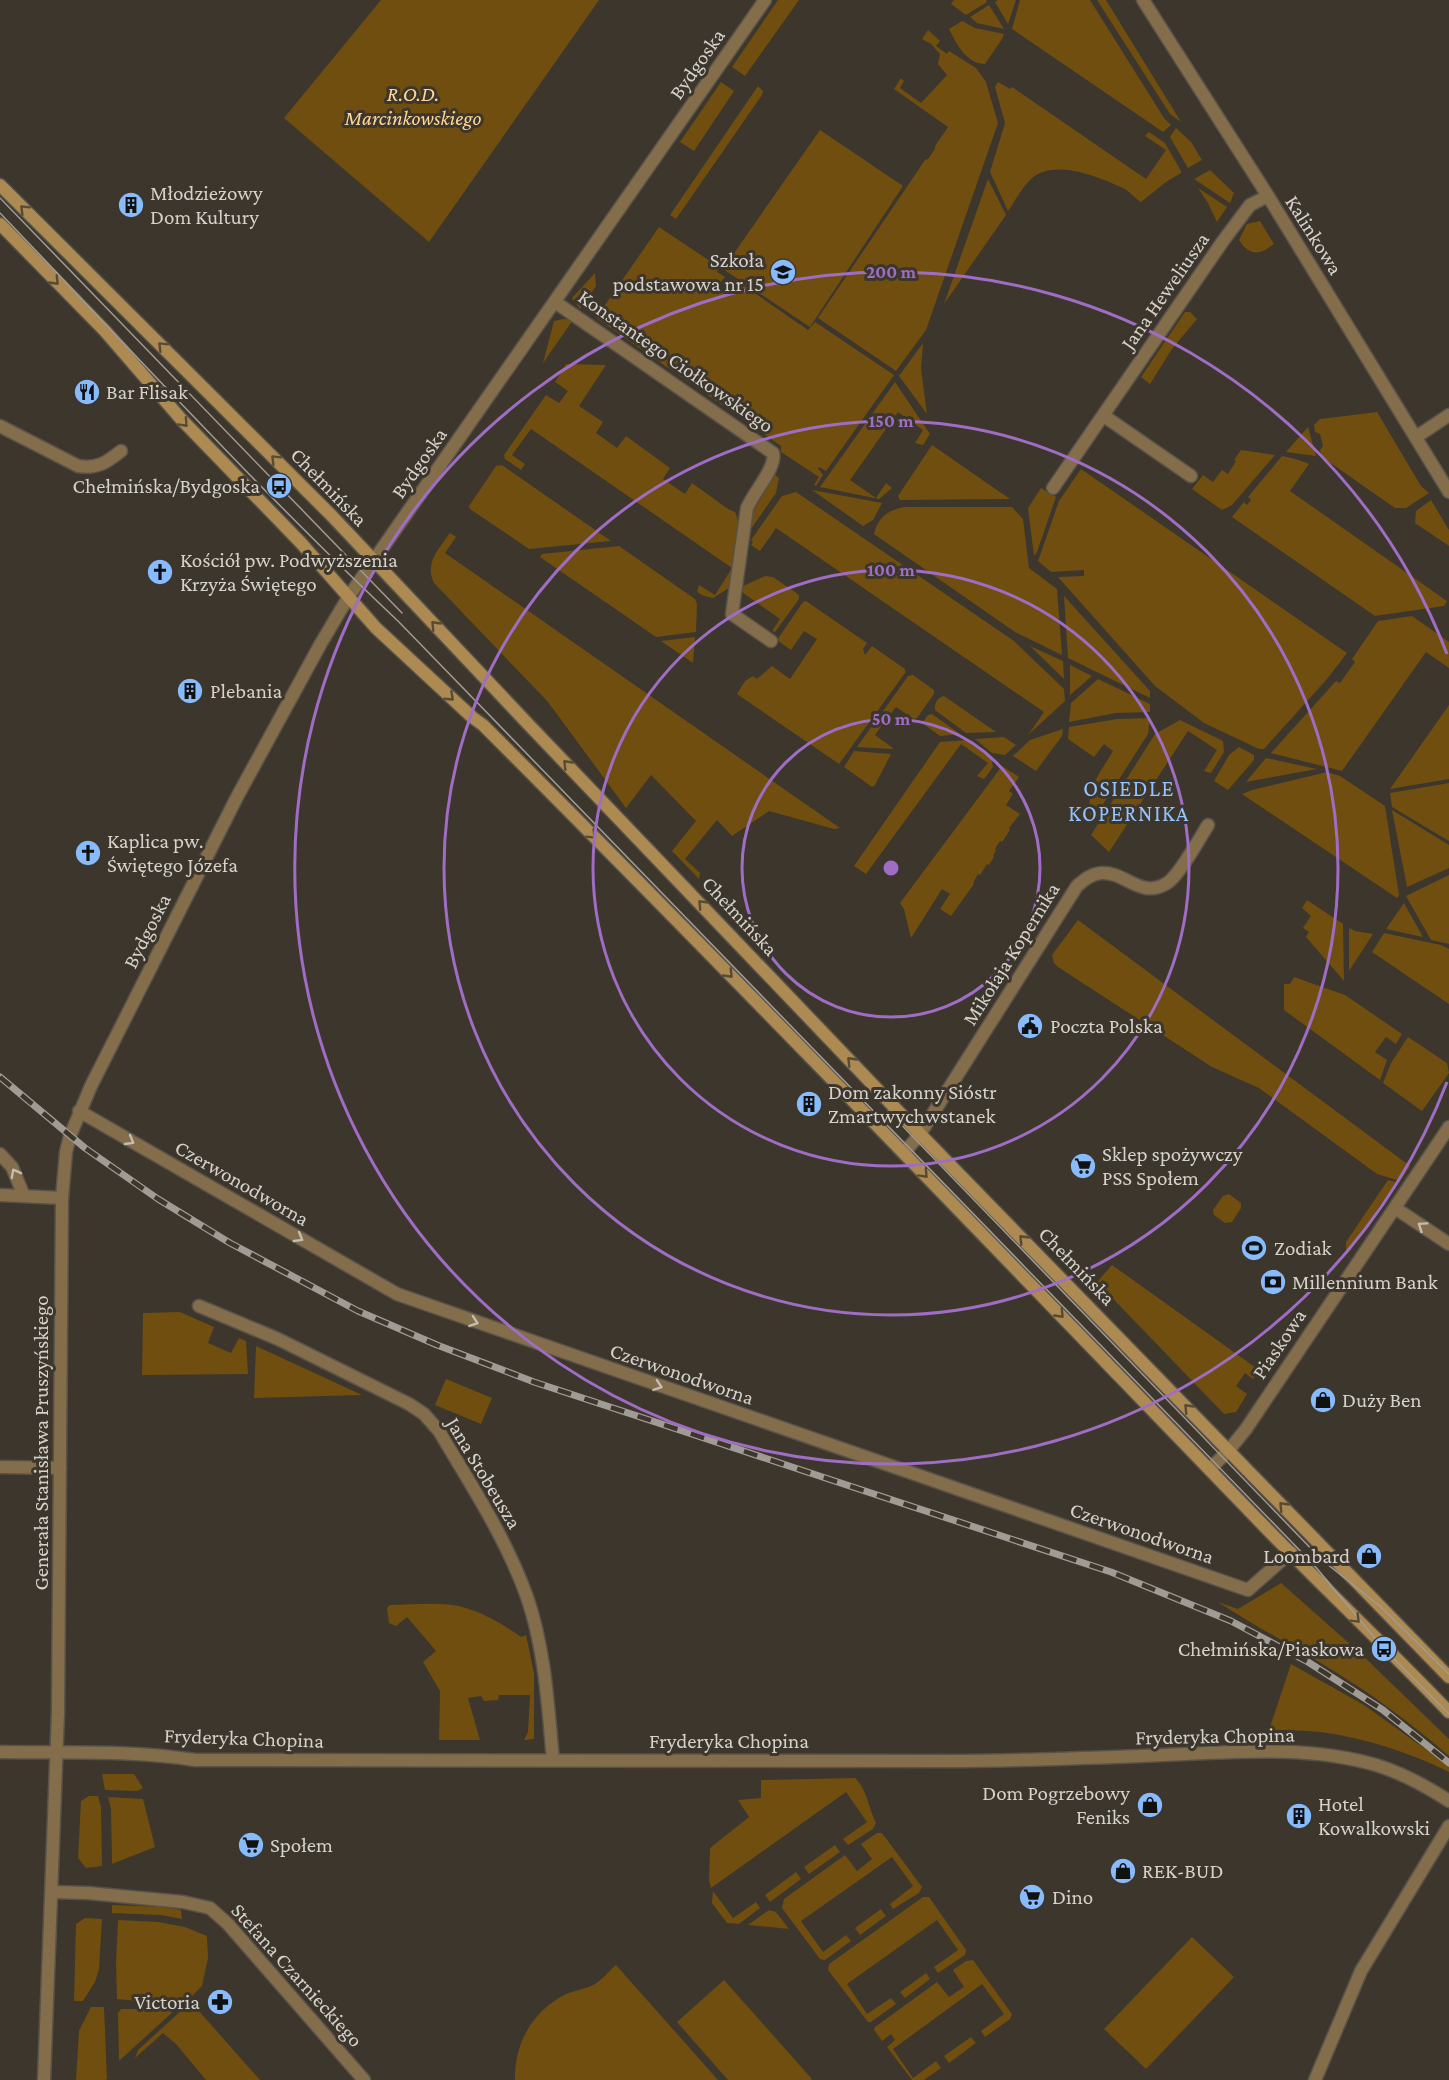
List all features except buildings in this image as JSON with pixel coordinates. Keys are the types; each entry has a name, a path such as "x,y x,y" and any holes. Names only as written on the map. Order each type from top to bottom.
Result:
{"main road":[{"name":"Chełmińska","path":"0,185 332,515 374,562 920,1134 1449,1677"},
{"path":"0,224 105,331 181,419 384,636 483,725 551,793 1449,1712"}],"street":[{"name":"Bydgoska","path":"70,1136 80,1111 237,797 349,596 765,0"},
{"name":"Kalinkowa","path":"1143,0 1268,196 1449,492"},
{"name":"Jana Heweliusza","path":"1053,488 1223,241 1250,205 1268,196"},
{"name":"Konstantego Ciołkowskiego","path":"555,302 773,453 774,463 753,494 747,508 732,614 771,641"},
{"path":"1416,437 1449,415"},
{"path":"1104,416 1191,476"},
{"path":"0,426 78,466 88,468 102,466 121,452"},
{"name":"Mikołaja Kopernika","path":"904,1153 920,1134 1077,886 1089,877 1102,873 1118,875 1136,886 1157,888 1170,882 1208,825"},
{"name":"Czerwonodworna","path":"80,1111 397,1294 1248,1590 1291,1552"},
{"name":"Piaskowa","path":"1210,1469 1229,1450 1254,1416 1449,1127"},
{"name":"Generała Stanisława Pruszyńskiego","path":"44,2080 57,1751 62,1198 66,1152 70,1136"},
{"path":"0,1154 12,1167 24,1196"},
{"path":"0,1195 62,1198"},
{"path":"1395,1208 1449,1244"},
{"name":"Jana Stobeusza","path":"199,1306 278,1339 409,1404 424,1414 439,1431 511,1556 528,1599 547,1694 552,1760"},
{"path":"0,1467 60,1468"},
{"name":"Fryderyka Chopina","path":"0,1752 159,1754 195,1760 1029,1761 1235,1752 1292,1753 1345,1758 1375,1764 1395,1771 1449,1801"},
{"path":"1316,2080 1361,1971 1449,1826"},
{"name":"Stefana Czarnieckiego","path":"52,1892 183,1902 210,1908 228,1924 364,2080"}],"green space":[{"name":"R.O.D. Marcinkowskiego","path":"381,0 599,0 429,242 284,118"},
{"path":"778,0 799,0 745,76 732,67"},
{"path":"954,0 986,0 987,2 966,15 951,4"},
{"path":"1016,0 1008,24 995,2"},
{"path":"1020,0 1090,0 1164,118 1171,125 1163,132 1012,29"},
{"path":"1097,0 1106,0 1181,122 1170,114"},
{"path":"989,5 1004,29 977,23 970,17"},
{"path":"962,21 975,28 1004,34 985,64 967,57 949,29"},
{"path":"928,30 940,41 936,46 947,54 949,51 976,68 986,82 998,123 926,330 896,371 818,318 948,127 894,89 901,78 904,81 900,88 921,103 947,75 938,64 940,54 931,44 922,39"},
{"path":"721,82 734,91 694,151 680,142"},
{"path":"998,82 1010,89 1012,87 1146,179 1166,150 1145,136 1149,132 1165,143 1181,173 1141,202 1125,189 1101,179 1076,171 1050,170 1039,173 1030,180 1008,211 990,172 1005,123 995,87"},
{"path":"758,86 763,91 762,95 676,219 670,215"},
{"path":"1176,128 1191,142 1202,160 1188,168 1170,137"},
{"path":"820,130 903,186 810,327 723,269"},
{"path":"1210,170 1234,193 1230,203 1194,179"},
{"path":"988,179 1006,215 944,304"},
{"path":"1198,188 1227,207 1217,222 1208,203"},
{"path":"1260,221 1274,244 1260,252 1251,252 1239,240 1247,224"},
{"path":"659,227 719,267 717,272 725,277 717,287 731,295 740,283 808,330 815,322 894,375 826,471 818,468 823,475 816,486 814,485 819,477 781,452 781,446 596,318"},
{"path":"595,273 596,286 580,309 572,298"},
{"path":"1185,312 1190,312 1197,319 1172,349 1150,384 1141,377"},
{"path":"573,320 543,363 554,321"},
{"path":"923,343 921,369 927,414 899,376"},
{"path":"566,364 606,365 579,406 603,422 596,433 617,448 626,436 670,468 663,479 685,494 692,483 735,512 738,538 729,588 713,598 697,592 699,585 715,595 732,568 531,429 512,455 525,464 521,470 505,459 504,455 546,395 559,403 568,391 555,382"},
{"path":"895,382 930,434 923,445 915,443 923,430 898,412 850,480 876,498 886,483 892,488 879,499 820,487"},
{"path":"1377,412 1421,486 1429,493 1406,508 1395,508 1322,457 1320,450 1323,446 1320,434 1315,432 1314,425 1320,419"},
{"path":"1308,427 1316,456 1286,452"},
{"path":"932,445 1010,499 900,500 898,496"},
{"path":"1241,450 1275,455 1232,505 1222,510 1192,489 1203,475 1213,482 1222,470 1228,474"},
{"path":"1282,456 1309,464 1290,491 1447,601 1444,606 1375,616 1232,517 1244,502 1247,505 1251,500 1248,497"},
{"path":"502,465 611,541 529,549 470,509 469,506 496,466"},
{"path":"1081,469 1347,653 1327,679 1264,749 1259,749 1204,723 1155,686 1058,577 1084,576 1084,570 1051,572 1038,561 1059,501"},
{"path":"775,475 779,478 776,493 749,532 754,510"},
{"path":"1041,488 1056,497 1034,556 1028,508"},
{"path":"812,490 882,503 873,520 863,526"},
{"path":"796,492 1014,641 1064,689 1065,701 1028,735 1044,712 776,528 760,551 751,545 753,542 751,540 782,496"},
{"path":"1431,500 1449,530 1449,546 1415,523 1416,511"},
{"path":"905,507 1012,507 1023,519 1029,568 1057,589 1062,655 1015,632 874,534 878,523 885,515"},
{"path":"450,533 456,537 445,553 840,828 834,829 769,811 732,836 717,820 685,859 700,873 699,879 672,851 696,821 651,775 626,808 548,702 434,583 431,576 432,563 437,551"},
{"path":"619,546 695,599 697,604 696,632 656,637 540,557 542,554"},
{"path":"765,576 773,577 799,595 799,599 775,632 772,631 780,619 739,590"},
{"path":"1064,596 1150,691 1150,698 1068,658"},
{"path":"806,601 867,643 863,649 865,655 872,646 905,669 905,673 839,764 737,694 745,681 753,676 757,679 772,666 790,679 817,639 804,631 791,650 777,640 803,602"},
{"path":"1412,616 1449,642 1449,668 1426,652 1342,771 1271,753 1336,681 1340,683 1355,662 1352,659 1378,621"},
{"path":"695,637 693,663 661,641"},
{"path":"1030,646 1063,661 1064,679"},
{"path":"1070,665 1092,676 1070,695"},
{"path":"913,675 934,690 934,694 917,718 914,719 896,707 885,721 881,714 908,676"},
{"path":"1098,679 1150,704 1150,712 1116,713 1069,722 1071,703"},
{"path":"944,696 996,732 966,733 935,710 936,702"},
{"path":"1449,705 1449,779 1390,789"},
{"path":"932,714 960,734 940,736 922,723 928,715"},
{"path":"1150,718 1148,734 1091,823 1091,792 1097,777 1113,751 1104,744 1094,757 1068,739 1069,727 1117,719"},
{"path":"1180,720 1223,741 1224,752 1211,773 1204,771 1217,750 1188,731 1109,852 1091,835 1155,734"},
{"path":"874,723 882,725 875,735 892,749 857,747"},
{"path":"1063,729 1062,736 1036,771 1013,756 1030,740"},
{"path":"1004,737 1016,745 1005,755 992,753 975,739"},
{"path":"967,740 991,757 993,767 984,779 977,776 988,763 961,744 866,874 854,866 940,742"},
{"path":"1239,747 1254,755 1254,760 1228,790 1214,781 1229,755"},
{"path":"854,751 891,754 872,787 844,767"},
{"path":"1266,758 1317,769 1246,782"},
{"path":"1002,766 1019,777 1009,791 1013,794 1006,805 1020,814 995,849 994,857 989,865 987,864 980,875 978,874 974,884 951,916 940,909 950,894 942,889 911,938 904,909 900,903"},
{"path":"1327,772 1340,776 1385,806 1399,895 1397,898 1242,794"},
{"path":"1449,783 1449,841 1392,807 1390,793"},
{"path":"1392,810 1449,845 1449,868 1407,887"},
{"path":"1449,875 1449,944 1431,940 1406,896"},
{"path":"1307,900 1343,924 1344,981 1306,937 1309,932 1303,928 1311,916 1302,908"},
{"path":"1404,903 1423,937 1386,929"},
{"path":"1078,920 1410,1166 1400,1181 1377,1174 1259,1088 1212,1067 1058,967 1052,955"},
{"path":"1349,928 1373,934 1349,971"},
{"path":"1384,933 1441,945 1449,949 1449,1004 1372,952"},
{"path":"1294,977 1345,995 1402,1034 1396,1044 1386,1037 1375,1052 1387,1060 1380,1080 1284,1010 1284,984 1290,984"},
{"path":"1408,1037 1447,1063 1449,1073 1422,1111 1383,1083 1391,1063"},
{"path":"1388,1180 1396,1182 1346,1255 1346,1242"},
{"path":"1229,1194 1241,1203 1241,1208 1232,1222 1225,1223 1214,1215 1213,1210 1223,1196"},
{"path":"1112,1265 1259,1370 1253,1379 1245,1373 1236,1386 1247,1394 1236,1412 1224,1414 1097,1282"},
{"path":"180,1312 214,1327 208,1343 231,1353 239,1338 246,1341 248,1374 142,1375 143,1313"},
{"path":"256,1346 362,1395 254,1398"},
{"path":"446,1379 492,1398 481,1424 435,1405"},
{"path":"1281,1583 1359,1652 1449,1739 1449,1756 1361,1688 1218,1602 1238,1609"},
{"path":"390,1605 457,1606 488,1617 521,1637 526,1635 534,1673 534,1739 524,1740 528,1732 530,1695 499,1695 498,1700 484,1701 481,1696 468,1698 480,1740 439,1740 440,1691 423,1662 436,1651 407,1617 396,1626 389,1623 387,1608"},
{"path":"1291,1664 1364,1705 1449,1766 1449,1772 1402,1752 1354,1738 1314,1731 1269,1730"},
{"path":"102,1774 134,1774 143,1788 137,1791 105,1790"},
{"path":"855,1778 865,1794 876,1823 873,1829 848,1845 843,1839 867,1822 846,1792 711,1888 710,1848 749,1817 738,1800 761,1798 761,1780"},
{"path":"89,1796 98,1796 101,1807 102,1866 86,1868 78,1858 81,1801"},
{"path":"108,1797 143,1799 155,1847 112,1864 111,1809"},
{"path":"877,1833 882,1833 922,1887 919,1893 893,1909 890,1904 913,1886 892,1857 801,1921 823,1952 846,1935 851,1941 825,1960 820,1959 782,1908 784,1899 845,1855 857,1871 872,1859 861,1844"},
{"path":"835,1845 840,1852 809,1874 804,1867"},
{"path":"796,1872 801,1879 770,1902 765,1895"},
{"path":"713,1891 733,1918 756,1902 760,1908 739,1924 727,1923 712,1903"},
{"path":"923,1897 929,1897 966,1950 965,1955 938,1973 934,1967 958,1950 937,1920 847,1984 867,2014 891,1998 896,2004 868,2022 828,1970 829,1964"},
{"path":"112,1905 181,1910 182,1919 161,1915 112,1913"},
{"path":"881,1909 886,1916 860,1935 855,1928"},
{"path":"769,1910 776,1912 789,1929 748,1925"},
{"path":"85,1918 102,1919 99,1969 95,1982 83,2001 74,2001 76,1924"},
{"path":"118,1920 158,1922 185,1927 207,1936 208,1958 202,1986 187,2001 117,1999"},
{"path":"1192,1937 1234,1977 1146,2069 1104,2029"},
{"path":"973,1960 1012,2014 1010,2019 985,2037 981,2031 1004,2014 982,1984 893,2049 913,2078 936,2061 941,2068 924,2080 912,2080 887,2047 895,2040 891,2034 882,2041 874,2030 875,2027 937,1982 949,1997 964,1987 953,1970 966,1961"},
{"path":"616,1965 718,2080 515,2080 518,2054 527,2030 534,2020 553,2002 568,1993 595,1984"},
{"path":"926,1973 930,1979 905,1998 900,1992"},
{"path":"724,1980 811,2080 728,2080 677,2022"},
{"path":"91,2007 104,2007 107,2079 76,2080 79,2031"},
{"path":"121,2009 176,2009 119,2061 118,2013"},
{"path":"183,2009 198,2010 260,2080 206,2080 176,2044 163,2033 135,2058 138,2050"},
{"path":"971,2037 976,2043 949,2063 944,2056"}],"tram line":[{"path":"0,198 402,613"},
{"path":"0,213 246,471 398,621 1314,1565 1384,1649 1449,1714"},
{"path":"888,1111 1322,1560 1381,1607 1449,1674"}],"railway":[{"path":"0,1077 85,1148 158,1199 230,1243 358,1311 437,1345 534,1382 1111,1572 1231,1621 1308,1662 1383,1710 1449,1763"}],"place":[{"name":"Młodzieżowy Dom Kultury","path":"131,205"},
{"name":"Szkoła podstawowa nr 15","path":"783,272"},
{"name":"Bar Flisak","path":"87,392"},
{"name":"Chełmińska/Bydgoska","path":"279,486"},
{"name":"Kościół pw. Podwyższenia Krzyża Świętego","path":"160,572"},
{"name":"Plebania","path":"190,691"},
{"name":"Kaplica pw. Świętego Józefa","path":"88,853"},
{"name":"Poczta Polska","path":"1030,1026"},
{"name":"Dom zakonny Sióstr Zmartwychwstanek","path":"809,1104"},
{"name":"Sklep spożywczy PSS Społem","path":"1083,1166"},
{"name":"Zodiak","path":"1254,1248"},
{"name":"Millennium Bank","path":"1273,1282"},
{"name":"Duży Ben","path":"1323,1400"},
{"name":"Loombard","path":"1369,1556"},
{"name":"Chełmińska/Piaskowa","path":"1384,1649"},
{"name":"Dom Pogrzebowy Feniks","path":"1150,1805"},
{"name":"Hotel Kowalkowski","path":"1299,1816"},
{"name":"Społem","path":"251,1845"},
{"name":"REK-BUD","path":"1123,1871"},
{"name":"Dino","path":"1032,1897"},
{"name":"Victoria","path":"220,2002"}],"district":[{"name":"OSIEDLE KOPERNIKA","path":"1129,800"}]}
